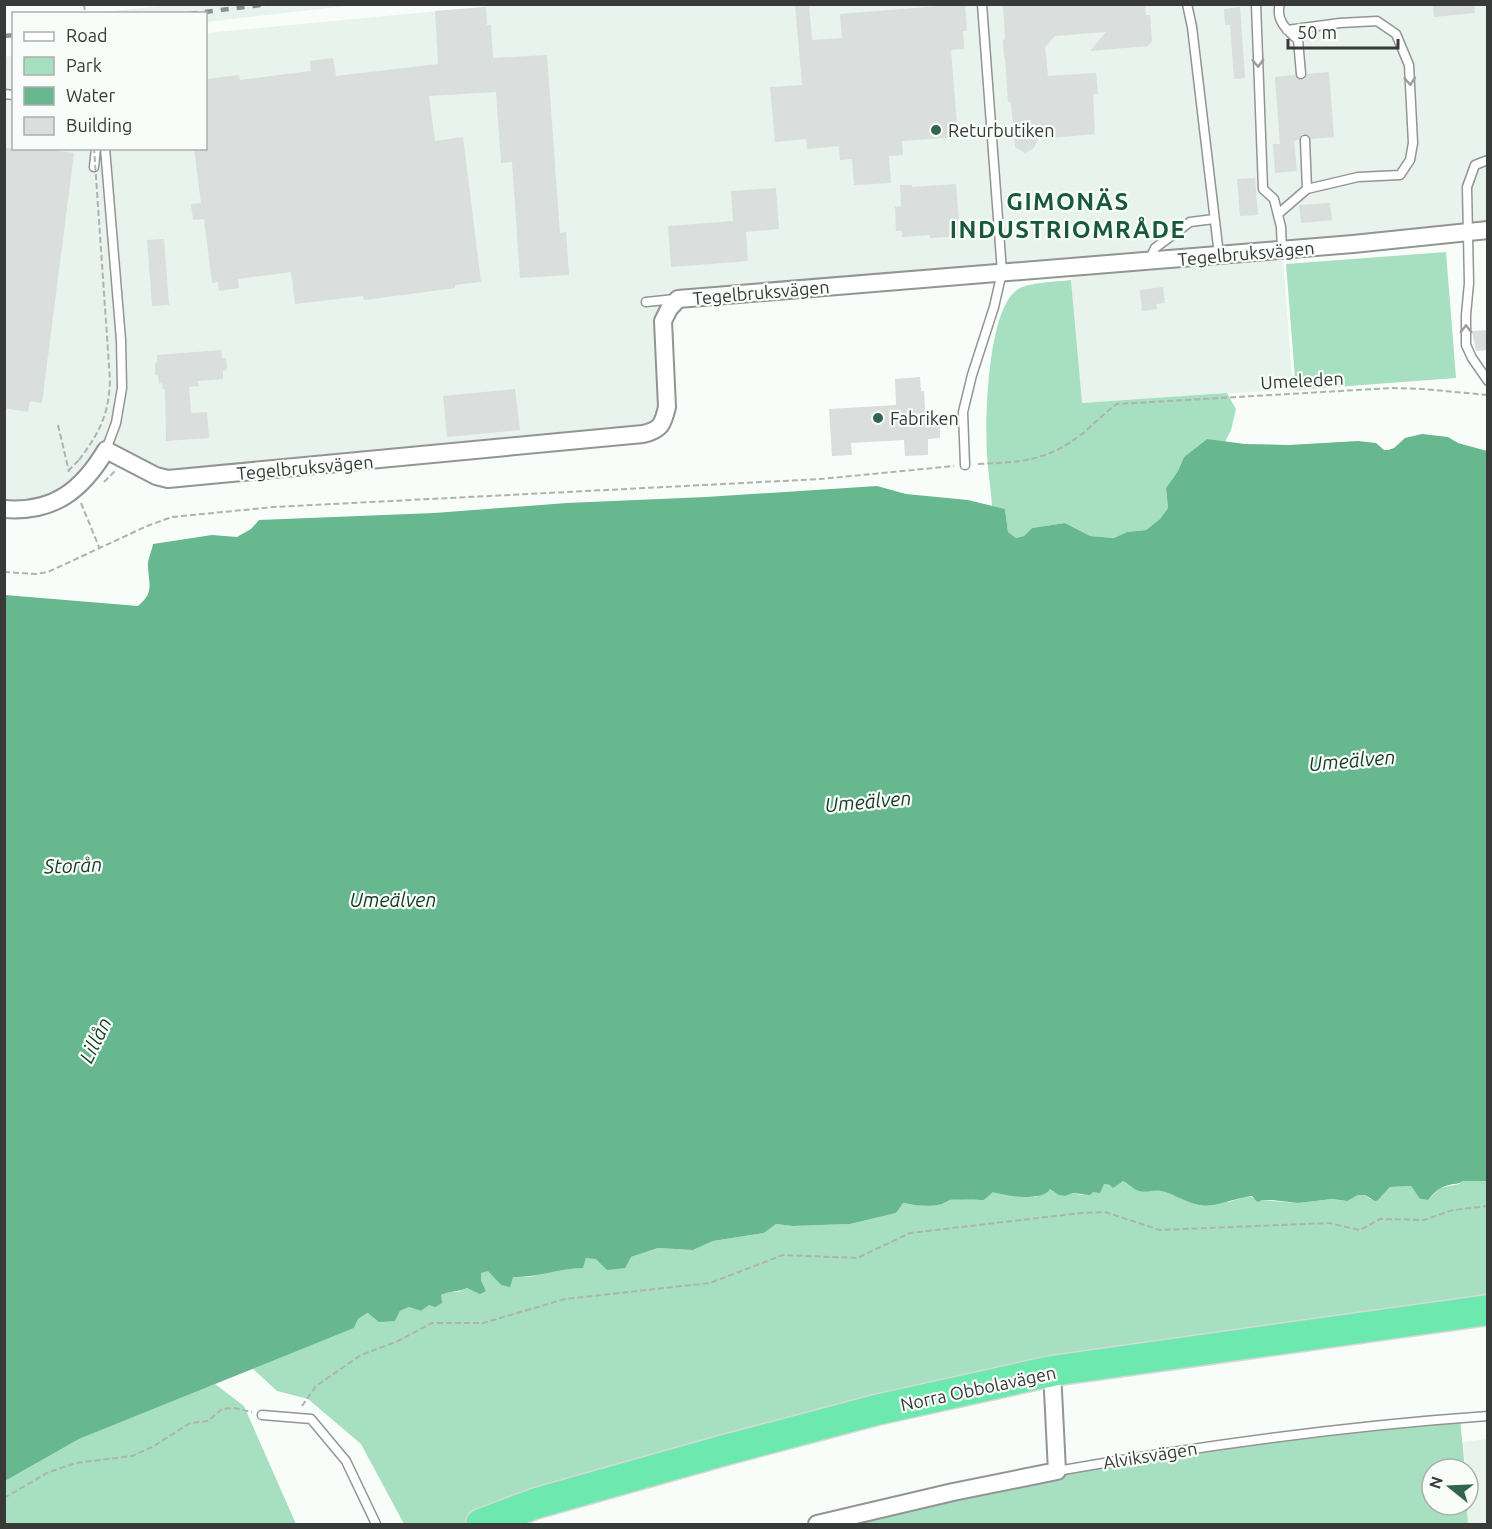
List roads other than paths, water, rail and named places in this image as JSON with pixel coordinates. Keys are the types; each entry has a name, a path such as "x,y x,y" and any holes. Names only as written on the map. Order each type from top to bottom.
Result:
{"highway":[{"name":"Norra Obbolavägen","path":"481,1524 537,1503 725,1450 876,1410 1052,1371 1488,1310"}],"street":[{"name":"Tegelbruksvägen","path":"106,450 156,476 175,479 643,434 656,431 664,421 667,407 663,321 669,309 678,299 1282,250 1488,230"},
{"path":"4,510 34,509 58,501 76,489 95,468 106,450"},
{"path":"1052,1371 1057,1470"},
{"name":"Alviksvägen","path":"817,1524 1057,1470"}],"lane":[{"path":"965,465 963,412 1002,272 982,4"},
{"path":"1187,4 1192,27 1219,255"},
{"path":"1256,4 1263,189 1274,199 1282,250"},
{"path":"1280,4 1278,8 1282,25 1298,40 1301,74"},
{"path":"1278,214 1307,189 1358,177 1400,175 1410,160 1413,142 1409,65 1396,34 1377,21 1287,30"},
{"path":"1305,140 1307,189"},
{"path":"94,167 95,150"},
{"path":"105,150 121,340 122,388 116,423 106,450"},
{"path":"1488,160 1475,165 1467,187 1469,283 1466,315 1467,345 1472,358 1488,381"},
{"path":"1149,261 1155,248 1190,222 1215,219"},
{"path":"646,302 678,299"},
{"path":"262,1415 311,1419 346,1461 376,1524"},
{"name":"Alviksvägen","path":"1057,1470 1185,1449 1488,1416"}],"water":[{"name":"Umeälven","path":"1422,434 1448,437 1458,443 1487,451 1487,1181 1463,1181 1445,1186 1428,1200 1420,1199 1411,1186 1390,1187 1375,1201 1365,1195 1358,1195 1347,1201 1332,1199 1298,1203 1272,1200 1258,1202 1252,1196 1214,1205 1198,1205 1162,1191 1139,1191 1123,1181 1113,1188 1104,1184 1100,1193 1093,1192 1090,1195 1073,1193 1065,1196 1050,1189 1040,1196 1032,1197 993,1192 984,1200 950,1200 928,1206 903,1203 896,1213 850,1224 793,1226 776,1224 764,1233 713,1241 693,1250 658,1248 631,1257 625,1268 607,1270 596,1259 586,1258 583,1268 513,1277 510,1287 501,1285 488,1271 481,1273 481,1280 486,1291 480,1294 467,1288 444,1294 441,1295 442,1303 435,1307 429,1305 421,1311 409,1307 400,1311 395,1321 379,1322 368,1313 358,1319 354,1328 79,1439 5,1481 5,595 138,606 148,593 148,564 153,544 212,535 237,537 251,529 259,520 434,513 567,503 877,486 906,494 968,500 1005,509 1008,532 1016,538 1024,536 1032,528 1065,523 1090,536 1114,538 1127,532 1146,530 1160,519 1168,508 1166,488 1178,471 1184,457 1207,439 1245,444 1289,445 1358,441 1376,443 1384,450 1388,450 1394,448 1405,438"}],"railway":[{"path":"205,12 269,4"},
{"path":"4,36 12,35"}],"place":[{"name":"Returbutiken","path":"936,130"},
{"name":"Fabriken","path":"878,418"}],"district":[{"name":"GIMONÄS INDUSTRIOMRÅDE","path":"1068,215"}],"water label":[{"name":"Storån","path":"73,865"},
{"name":"Lillån","path":"95,1040"}]}
